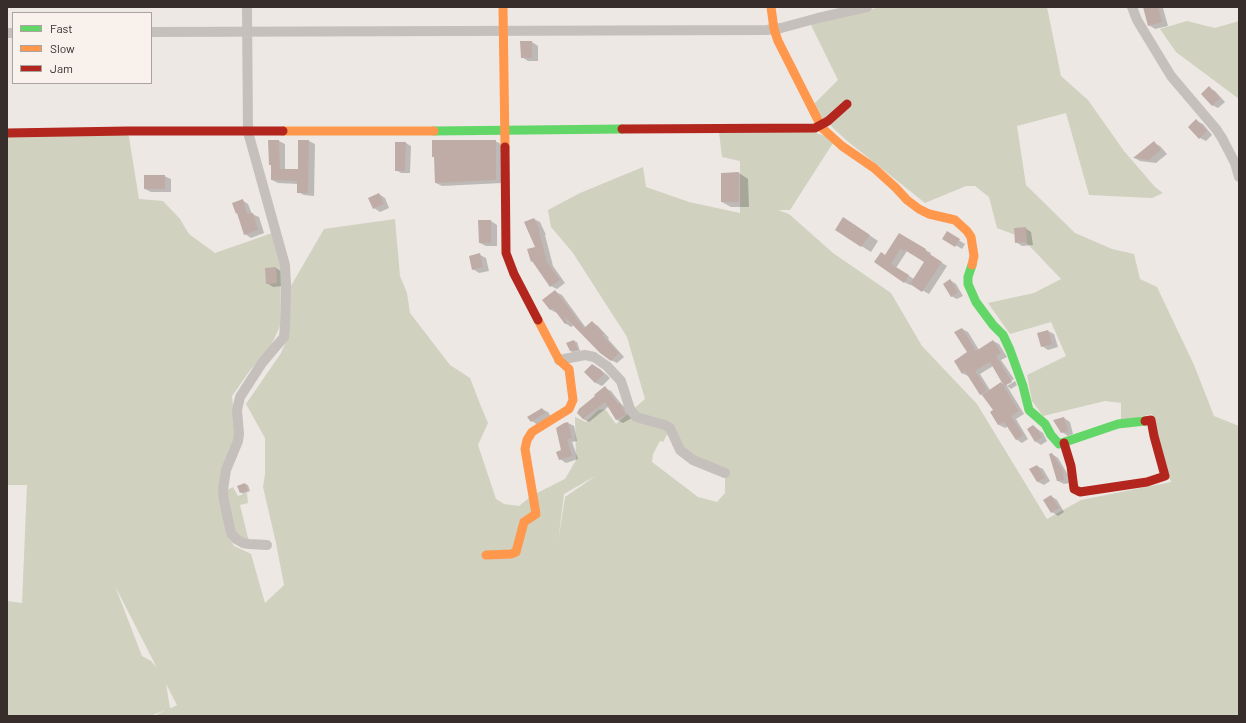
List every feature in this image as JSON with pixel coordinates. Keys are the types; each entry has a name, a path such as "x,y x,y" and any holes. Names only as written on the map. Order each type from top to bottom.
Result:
{"street":[{"path":"247,7 248,132 285,265 285,326 284,337 262,363 240,397 237,410 239,434 238,441 226,470 223,490 231,533 236,539 249,544 267,545"},
{"path":"486,555 511,554 516,552 524,522 536,514 525,448 527,440 532,432 569,409 573,400 569,369 559,360 514,274 506,253 503,7"},
{"path":"771,7 774,29 778,41 822,128 842,146 880,172 907,200 918,209 929,214 955,220 971,237 974,256 968,277 970,291 984,314 1003,335 1023,386 1029,410 1045,424 1056,442 1059,444 1118,424 1151,420 1165,476 1147,482 1080,492 1074,489 1071,466 1064,443"},
{"path":"152,32 766,30 867,7"},
{"path":"1132,7 1144,33 1171,76 1222,138 1235,163 1239,177"},
{"path":"7,133 128,131 504,131 815,128 828,121 847,104"},
{"path":"559,360 585,355 594,357 607,366 621,381 630,409 636,417 670,428 680,450 693,460 725,473"}],"green space":[{"path":"882,7 1047,7 1061,76 1088,100 1124,151 1155,187 1163,193 1152,198 1089,195 1066,113 1017,126 1026,185 1075,233 1112,249 1134,254 1140,279 1157,287 1194,365 1214,416 1239,426 1239,716 154,716 166,710 150,716 7,716 7,601 22,603 27,485 7,485 7,134 128,131 139,199 163,201 180,219 189,234 215,253 275,232 281,268 280,326 270,348 251,369 232,396 236,436 227,490 233,487 238,496 247,493 248,503 240,505 249,542 228,536 234,546 251,554 265,603 284,585 263,487 265,474 265,438 246,404 281,353 288,337 288,291 324,229 395,219 400,276 407,293 410,313 450,365 470,378 488,423 478,445 496,499 504,504 519,506 533,495 565,479 576,460 575,417 586,422 598,410 605,409 616,424 645,399 627,337 573,253 551,227 548,210 580,193 643,167 646,187 689,202 740,213 740,161 722,157 719,132 813,132 825,136 833,143 790,210 778,210 789,214 833,253 891,293 922,346 977,404 1047,519 1081,500 1171,482 1152,414 1121,422 1121,403 1105,401 1043,416 1032,401 1027,375 1066,356 1051,322 1010,334 988,303 1034,293 1061,279 1021,237 997,228 989,197 975,186 966,186 925,203 846,140 811,107 838,80 809,21","holes":["670,429 688,456 725,476 725,493 717,502 698,497 652,462 653,454 660,441 663,442","597,475 565,497 558,542 564,494","115,586 157,668 151,661 142,656","166,684 177,705 170,708"]},
{"path":"1187,21 1215,28 1239,21 1239,99 1176,52 1160,29"}],"building":[{"path":"1143,7 1158,7 1162,22 1148,26"},
{"path":"520,41 532,41 532,58 521,58"},
{"path":"1209,86 1220,98 1212,106 1201,94"},
{"path":"1196,119 1207,131 1199,139 1188,127"},
{"path":"268,140 279,140 280,169 298,169 298,140 309,140 308,193 297,193 297,181 271,180"},
{"path":"432,140 496,140 496,180 435,183"},
{"path":"1154,141 1161,150 1149,160 1133,158"},
{"path":"395,142 406,142 405,171 395,171"},
{"path":"739,172 739,202 721,202 721,173"},
{"path":"144,175 165,175 165,189 144,189"},
{"path":"379,193 384,204 373,209 368,198"},
{"path":"243,199 247,214 253,213 258,230 244,235 232,203"},
{"path":"843,217 870,235 861,247 835,230"},
{"path":"534,218 540,231 547,262 560,280 550,287 532,261 531,262 527,249 535,247 524,222"},
{"path":"478,220 491,220 491,243 479,243"},
{"path":"1026,227 1027,242 1015,243 1014,228"},
{"path":"947,231 960,239 955,247 942,239"},
{"path":"899,233 926,249 925,251 942,262 922,292 910,284 924,262 905,250 900,249 891,264 909,275 904,283 874,262 881,252 885,255"},
{"path":"480,253 483,267 472,270 469,256"},
{"path":"276,267 277,283 266,284 265,268"},
{"path":"950,279 958,292 951,297 943,284"},
{"path":"555,290 584,328 592,321 604,334 602,335 619,353 611,361 600,353 564,316 567,323 565,324 553,308 550,310 542,300"},
{"path":"962,328 976,351 993,340 1001,353 996,356 1012,382 1004,386 990,362 975,371 987,390 980,395 965,371 962,374 954,361 967,352 954,332"},
{"path":"1048,330 1052,344 1041,347 1037,333"},
{"path":"574,340 578,350 570,351 566,343"},
{"path":"592,364 604,374 595,383 584,372"},
{"path":"1001,382 1019,411 1011,416 1023,435 1016,440 1004,422 998,425 990,412 993,410 982,395"},
{"path":"605,386 618,404 620,403 626,415 616,420 605,402 583,419 577,413 579,409"},
{"path":"542,408 545,413 531,422 527,417"},
{"path":"1064,417 1068,431 1061,433 1053,420"},
{"path":"568,422 572,438 567,439 572,456 559,460 556,452 561,450 556,428"},
{"path":"1033,425 1042,437 1035,442 1027,429"},
{"path":"1052,453 1063,471 1064,480 1057,481 1049,454"},
{"path":"1037,465 1045,478 1037,482 1029,469"},
{"path":"245,483 248,490 240,493 237,486"},
{"path":"1051,495 1059,508 1051,513 1043,500"}],"traffic: fast":[{"path":"434,131 622,129"},
{"path":"972,265 968,277 968,284 976,302 993,325 1003,335 1023,386 1029,410 1045,424 1051,435 1059,444 1118,424 1145,421"}],"traffic: slow":[{"path":"503,7 505,147"},
{"path":"771,7 774,29 778,41 822,128 842,146 874,168 907,200 919,209 929,214 955,220 971,237 974,256 972,265"},
{"path":"283,131 434,131"},
{"path":"486,555 511,554 516,552 524,522 536,514 525,449 527,440 532,432 569,409 573,400 569,369 559,360 538,320"}],"traffic: jam":[{"path":"622,129 815,128 828,121 847,104"},
{"path":"7,133 283,131"},
{"path":"505,147 506,253 514,274 538,320"},
{"path":"1064,443 1071,466 1074,489 1080,492 1147,482 1165,476 1151,420 1145,421"}]}
